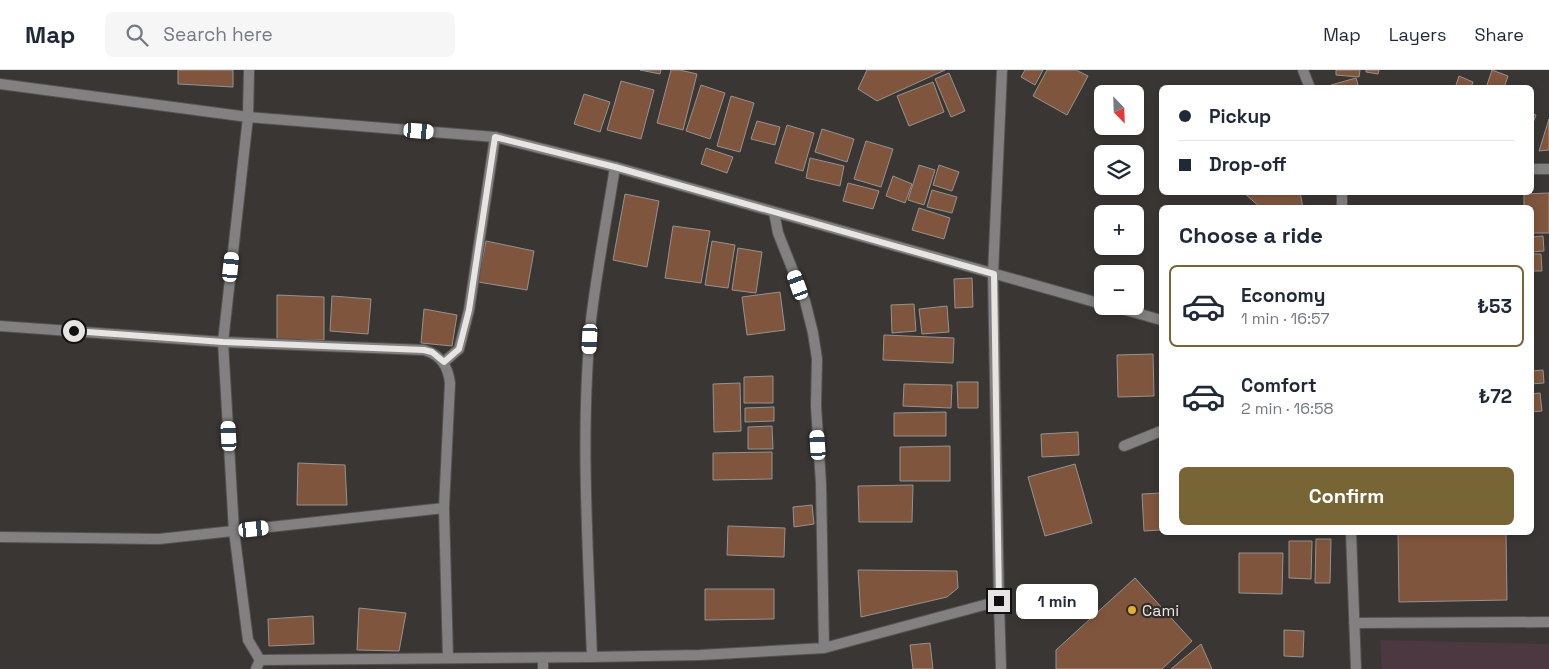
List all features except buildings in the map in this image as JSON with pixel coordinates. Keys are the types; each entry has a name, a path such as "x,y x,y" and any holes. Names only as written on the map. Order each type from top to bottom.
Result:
{"street":[{"path":"249,70 248,117 223,342 234,531 248,640 258,664 448,658 700,655 824,648 999,601"},
{"path":"1001,669 994,274 1002,70"},
{"path":"1303,70 1309,85"},
{"path":"0,84 248,117 495,137 615,167 1094,302"},
{"path":"444,362 459,349 469,310 495,137"},
{"path":"592,657 586,416 591,320 615,167"},
{"path":"1534,169 1549,169"},
{"path":"774,212 778,233 805,301 817,360 816,406 821,484 824,648"},
{"path":"1144,315 1159,319"},
{"path":"0,326 223,342 424,350 432,352 444,362 449,372 450,383 444,508 448,658"},
{"path":"1124,446 1159,432"},
{"path":"0,537 159,539 444,508"},
{"path":"1351,535 1356,669"},
{"path":"1354,623 1549,622"},
{"path":"542,658 543,669"}],"shaded area":[{"path":"1380,640 1549,644 1549,669 1382,669"}],"place":[{"name":"Cami","path":"1132,610"}],"route":[{"path":"74,331 223,342 424,350 432,352 444,362 459,349 469,310 495,137 615,167 994,274 999,601"}]}
